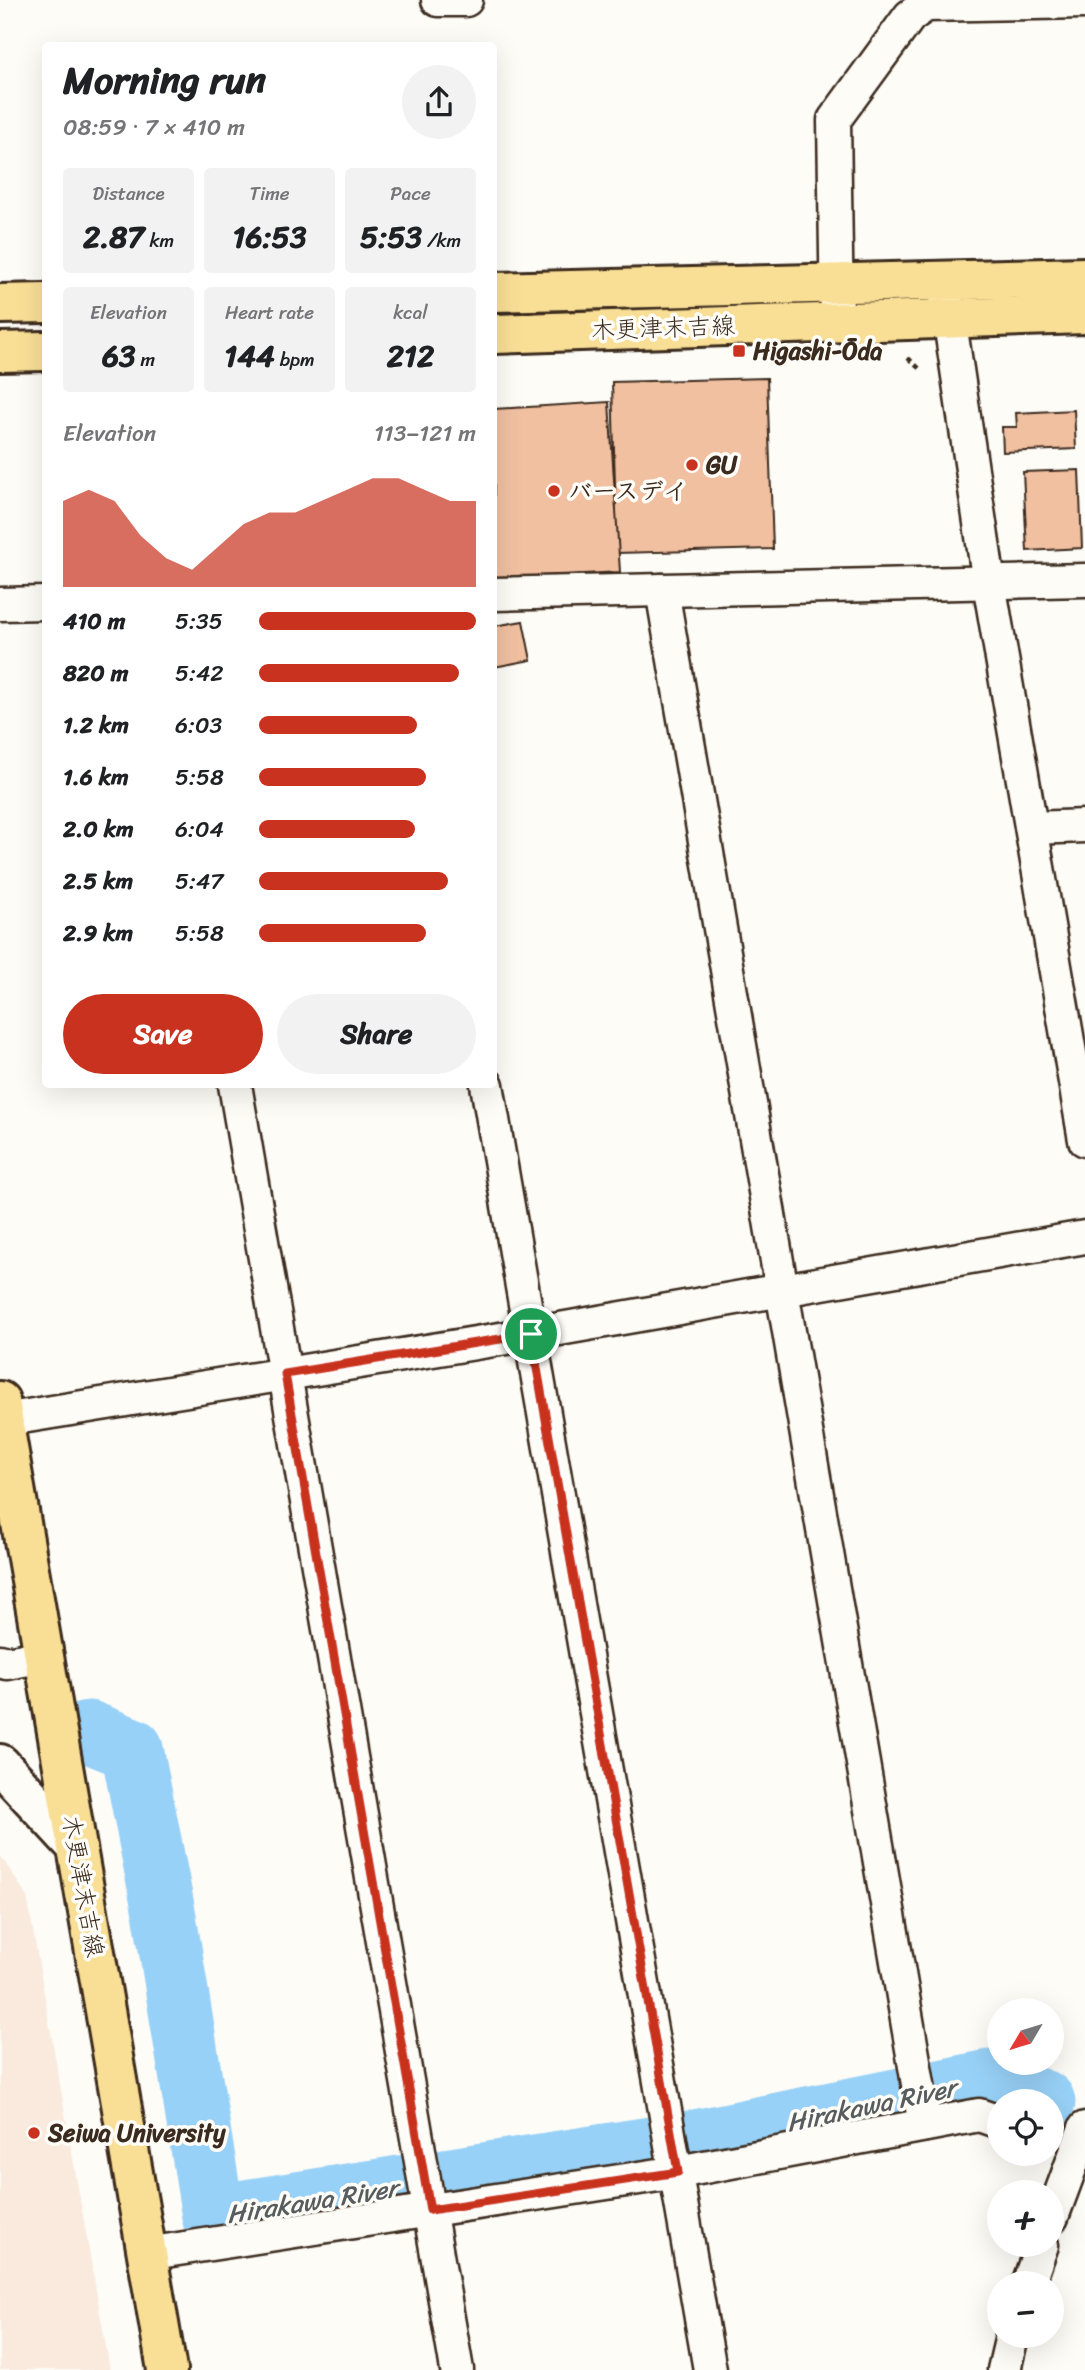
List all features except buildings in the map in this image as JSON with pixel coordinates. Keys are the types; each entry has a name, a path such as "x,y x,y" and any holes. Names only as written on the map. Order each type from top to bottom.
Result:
{"main road":[{"name":"木更津末吉線","path":"497,334 837,321 946,299 1085,277"},
{"name":"木更津末吉線","path":"497,292 836,283 946,299 1085,314"},
{"path":"0,304 42,303"},
{"path":"0,352 42,351"},
{"name":"木更津末吉線","path":"2,1410 167,2370"}],"street":[{"path":"438,0 466,0"},
{"path":"837,321 834,120 910,16 926,5 1085,2"},
{"path":"946,299 989,583 1085,1140"},
{"path":"497,594 1085,580"},
{"path":"662,590 921,2107"},
{"path":"0,604 42,603"},
{"path":"1032,828 1085,826"},
{"path":"236,1088 457,2370"},
{"path":"488,1088 710,2370"},
{"path":"2,1410 285,1374 1085,1237"},
{"path":"0,1661 7,1663 44,1657"},
{"path":"0,1764 75,1845"},
{"path":"146,2254 429,2203 674,2151 921,2107 987,2118"},
{"path":"1061,2180 1071,2138"},
{"path":"1004,2370 1009,2348"}],"path":[{"path":"906,356 930,379"}],"shaded area":[{"name":"Seiwa University","path":"0,1855 27,1896 110,2370 0,2370"}],"waterway":[{"name":"Hirakawa River","path":"89,1732 132,1749 165,1917 213,2216 690,2142 989,2081 1010,2089"}],"place":[{"name":"Higashi-Ōda","path":"739,351"},
{"name":"GU","path":"692,465"},
{"name":"バースデイ","path":"554,491"},
{"name":"Seiwa University","path":"34,2133"}],"route":[{"path":"531,1334 678,2172 430,2210 285,1374 531,1334"}]}
